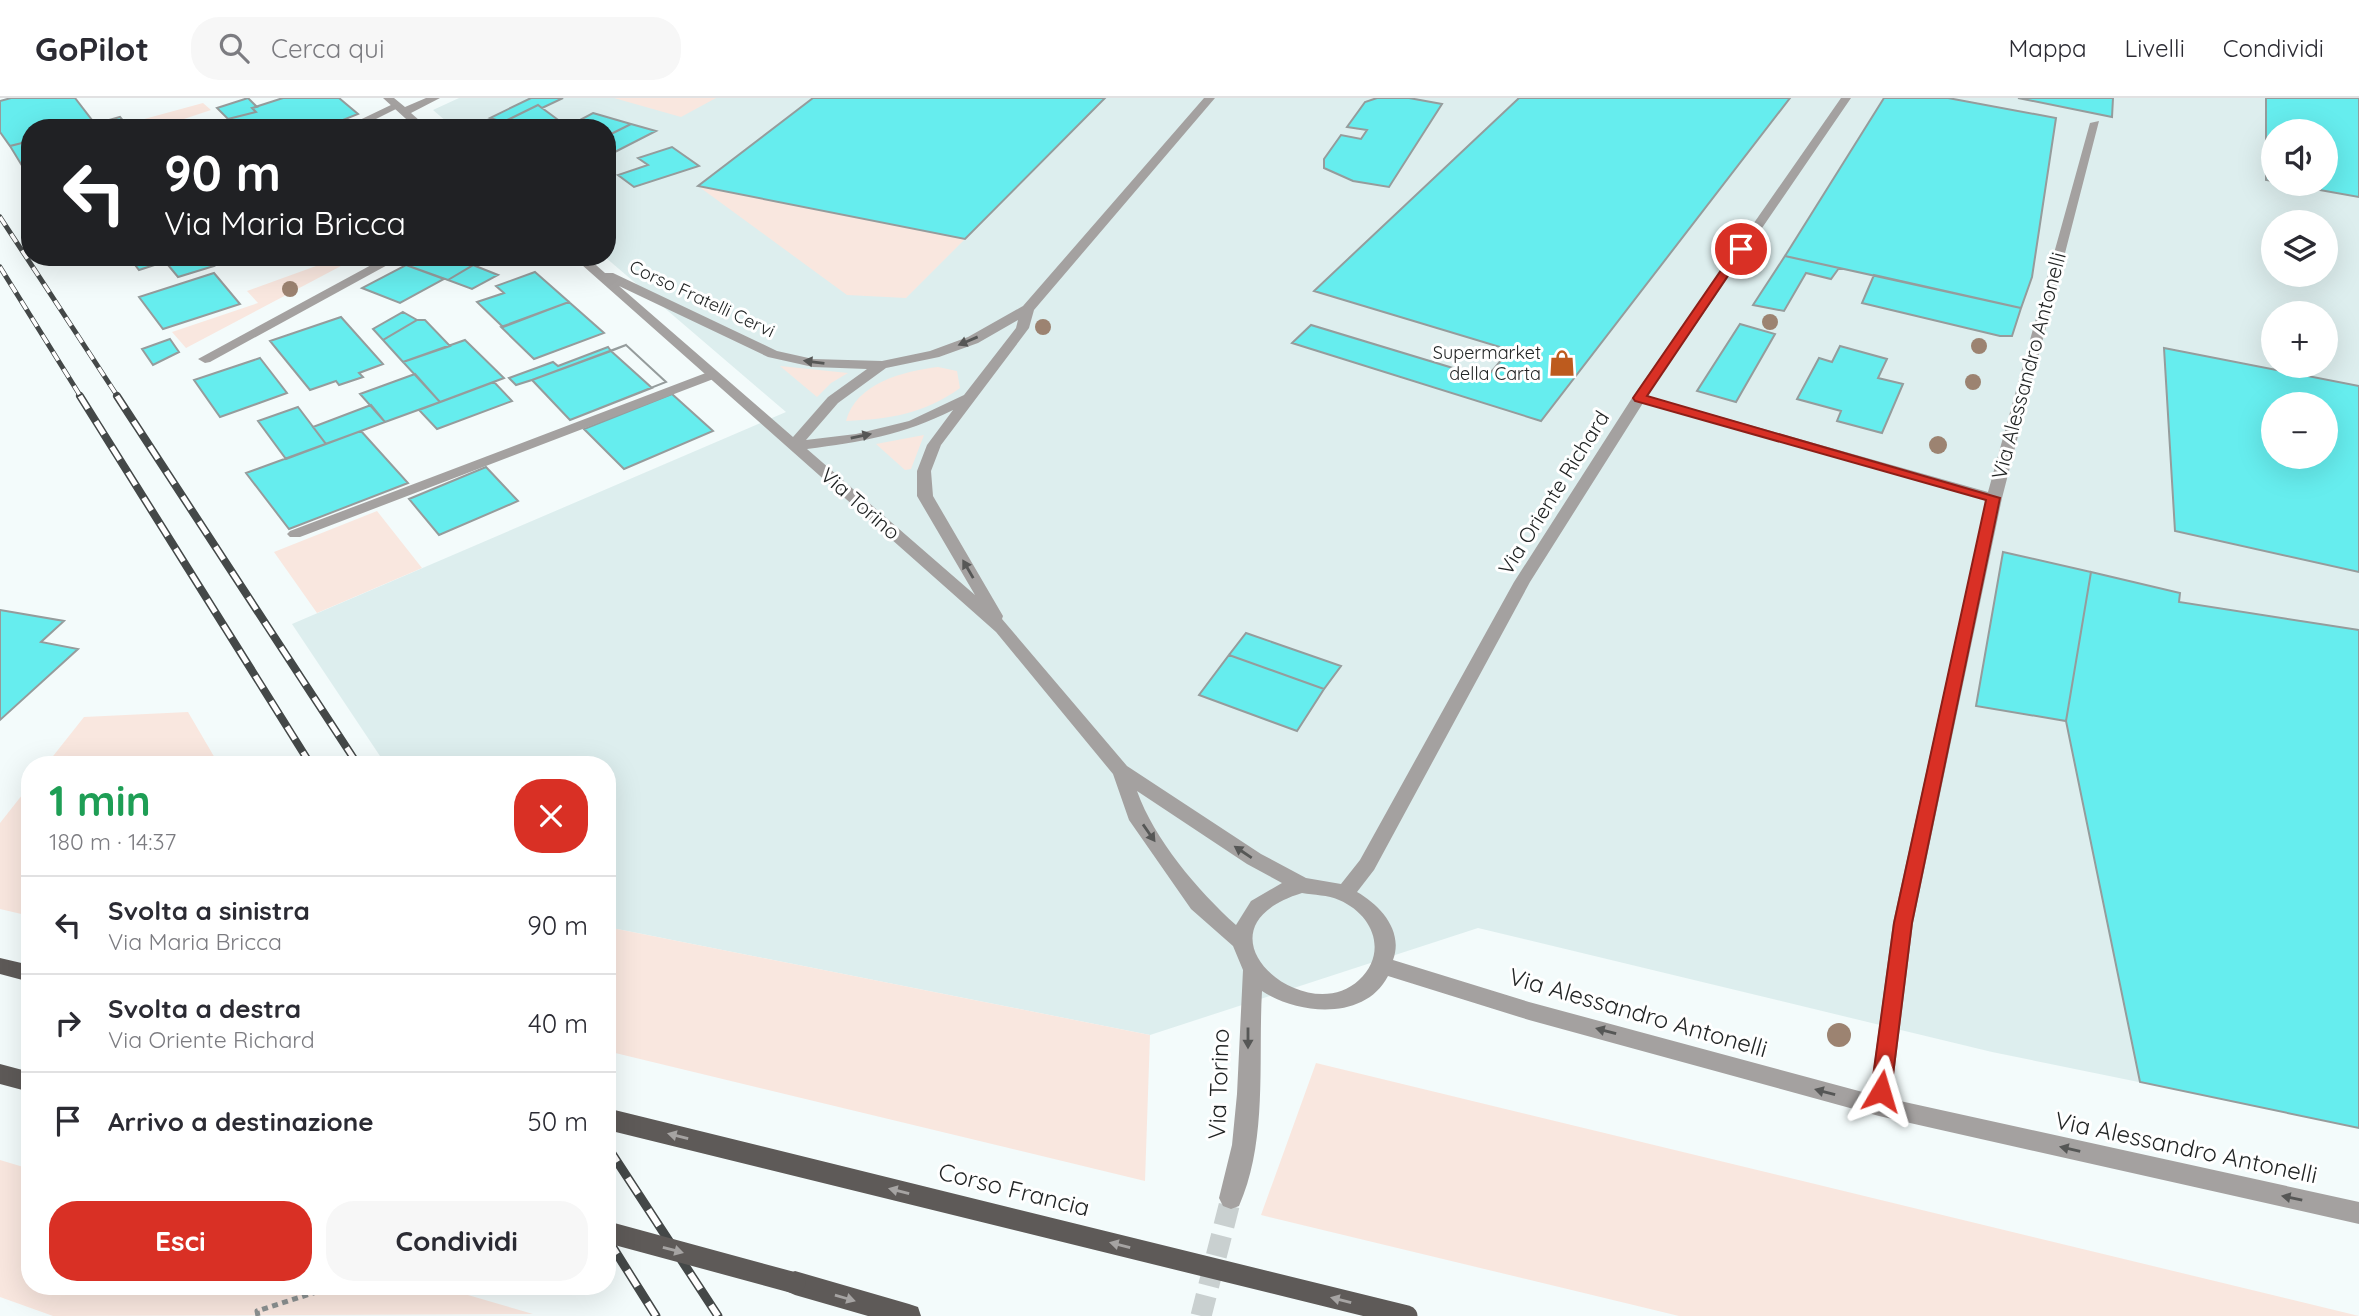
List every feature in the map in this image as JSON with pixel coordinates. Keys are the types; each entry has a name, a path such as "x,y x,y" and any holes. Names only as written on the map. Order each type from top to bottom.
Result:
{"main road":[{"path":"0,966 21,972"},
{"path":"0,1074 21,1080"},
{"name":"Corso Francia","path":"616,1121 1407,1316"},
{"path":"616,1235 909,1316"}],"street":[{"path":"388,98 413,119"},
{"path":"373,119 435,98"},
{"name":"Corso Fratelli Cervi","path":"590,267 773,354 813,363 882,365 934,354 973,340 1028,309 1210,98"},
{"name":"Via Oriente Richard","path":"1346,892 1367,865 1522,582 1639,398 1846,98"},
{"name":"Via Alessandro Antonelli","path":"1879,1106 1903,923 1994,498 2095,123"},
{"path":"205,359 379,266"},
{"name":"Via Torino","path":"590,267 1002,628 1121,771 1254,859 1302,885 1346,892 1365,903 1381,925 1387,950 1384,966 1373,981 1356,994 1333,1001 1308,1001 1285,995 1265,983 1254,970 1243,943 1191,892 1136,815 1121,771"},
{"name":"Corso Fratelli Cervi","path":"1002,628 925,496 924,471 934,444 1022,328 1028,309"},
{"name":"Corso Fratelli Cervi","path":"793,446 821,409 847,386 882,365"},
{"path":"295,534 711,375"},
{"name":"Corso Fratelli Cervi","path":"793,446 856,438 914,424 968,397"},
{"path":"1639,398 1994,498"},
{"path":"1243,943 1245,926 1259,904 1282,890 1302,885"},
{"name":"Via Alessandro Antonelli","path":"1384,966 1530,1011 1879,1106 2359,1213"},
{"name":"Via Torino","path":"1231,1198 1242,1155 1247,1111 1248,1018 1254,970"}],"path":[{"path":"258,1316 257,1311 307,1295"}],"shaded area":[{"path":"459,98 2359,98 2359,1127 1992,1052 1478,928 1150,1035 616,929 616,756 380,756 292,624 786,412 616,266 616,119 444,119 433,110"},
{"path":"614,98 716,98 681,117"},
{"path":"203,103 211,110 184,119 144,119"},
{"path":"698,186 965,239 906,298 847,295"},
{"path":"316,266 341,266 186,348 172,332 258,303 247,291"},
{"path":"780,366 848,373 831,383 817,397"},
{"path":"938,367 957,371 960,388 947,397 906,414 846,421 851,408 871,388 897,376"},
{"path":"924,435 911,469 905,470 876,444"},
{"path":"377,511 422,568 317,613 274,552"},
{"path":"188,712 214,756 53,756 84,717"},
{"path":"21,796 21,914 0,909 0,823"},
{"path":"616,929 1150,1035 1145,1181 616,1053"},
{"path":"1316,1063 2359,1316 1679,1316 1261,1215"},
{"path":"0,1160 21,1166 21,1295 468,1295 533,1314 53,1316 0,1297"}],"building":[{"path":"11,98 75,98 91,119 21,119 21,143 10,146 0,132 0,101"},
{"path":"248,98 257,107 252,108 256,112 228,119 217,108"},
{"path":"283,98 339,98 358,114 346,119 228,119 256,112 252,108"},
{"path":"531,98 563,98 542,108 538,105 509,119 490,118"},
{"path":"813,98 1105,98 965,239 698,186"},
{"path":"1377,98 1409,98 1442,104 1389,187 1353,181 1324,168 1324,159 1341,135 1361,139 1367,130 1347,127 1365,102"},
{"path":"1519,98 1790,98 1541,421 1292,343 1311,325 1486,378 1510,350 1314,291"},
{"path":"1884,98 1948,98 2056,118 2032,277 2021,308 1785,256"},
{"path":"2018,98 2113,98 2112,117"},
{"path":"2266,98 2359,98 2359,197 2338,193 2338,119 2266,119"},
{"path":"538,105 557,119 510,119"},
{"path":"593,113 614,119 582,119"},
{"path":"616,120 631,124 616,132"},
{"path":"631,124 656,131 616,151 616,132"},
{"path":"21,143 21,164 10,146"},
{"path":"672,147 699,166 634,187 618,175 648,165 638,158"},
{"path":"1785,256 1839,268 1831,279 1806,273 1784,311 1753,305"},
{"path":"136,266 151,266 139,270"},
{"path":"169,266 214,266 178,277"},
{"path":"404,266 444,279 400,303 362,288"},
{"path":"409,266 472,266 448,280"},
{"path":"471,266 498,275 472,289 448,280"},
{"path":"535,272 569,302 503,327 477,302 504,293 496,286"},
{"path":"214,273 240,304 163,329 139,297"},
{"path":"1874,275 2021,308 2012,336 2000,336 1862,303"},
{"path":"569,302 604,333 534,359 501,327"},
{"path":"403,312 417,320 383,340 373,329"},
{"path":"341,317 383,364 359,373 363,377 339,385 336,381 310,390 270,341"},
{"path":"417,320 425,320 450,346 403,362 383,340"},
{"path":"1740,324 1775,334 1736,402 1697,391"},
{"path":"170,339 179,352 153,365 142,349"},
{"path":"465,340 504,378 440,402 403,362"},
{"path":"626,345 666,382 570,420 532,380 516,385 509,378 553,362 558,366 608,347 611,351"},
{"path":"626,345 666,382 570,420 532,380"},
{"path":"1840,346 1887,359 1878,378 1903,384 1882,433 1837,421 1841,411 1797,399 1819,358 1832,362"},
{"path":"2164,348 2261,367 2261,378 2318,378 2359,386 2359,572 2175,531"},
{"path":"611,351 652,388 570,420 532,380"},
{"path":"260,358 287,393 220,417 194,380"},
{"path":"415,374 440,402 385,422 360,394"},
{"path":"494,382 512,401 437,429 419,410"},
{"path":"672,394 713,431 624,469 584,429"},
{"path":"371,405 385,422 326,444 313,427"},
{"path":"298,407 326,444 286,459 258,421"},
{"path":"361,431 408,483 289,529 246,473"},
{"path":"486,467 518,501 439,535 409,499"},
{"path":"2003,552 2091,572 2066,721 1976,706"},
{"path":"2091,572 2180,593 2179,602 2359,630 2359,1128 2140,1082 2066,721"},
{"path":"0,610 64,621 41,642 78,649 0,720"},
{"path":"1246,633 1341,666 1324,689 1229,655"},
{"path":"1229,655 1324,689 1297,731 1199,695"}],"tunnel":[{"path":"1201,1316 1231,1198"}],"railway":[{"path":"0,217 21,249"},
{"path":"32,266 118,397"},
{"path":"0,267 81,397"},
{"path":"80,396 305,756"},
{"path":"117,396 352,756"},
{"path":"616,1160 718,1316"},
{"path":"616,1252 656,1316"}],"place":[{"name":"Supermarket della Carta","path":"1562,363"}],"route":[{"path":"1741,249 1639,398 1994,498 1903,923 1881,1091"}]}
